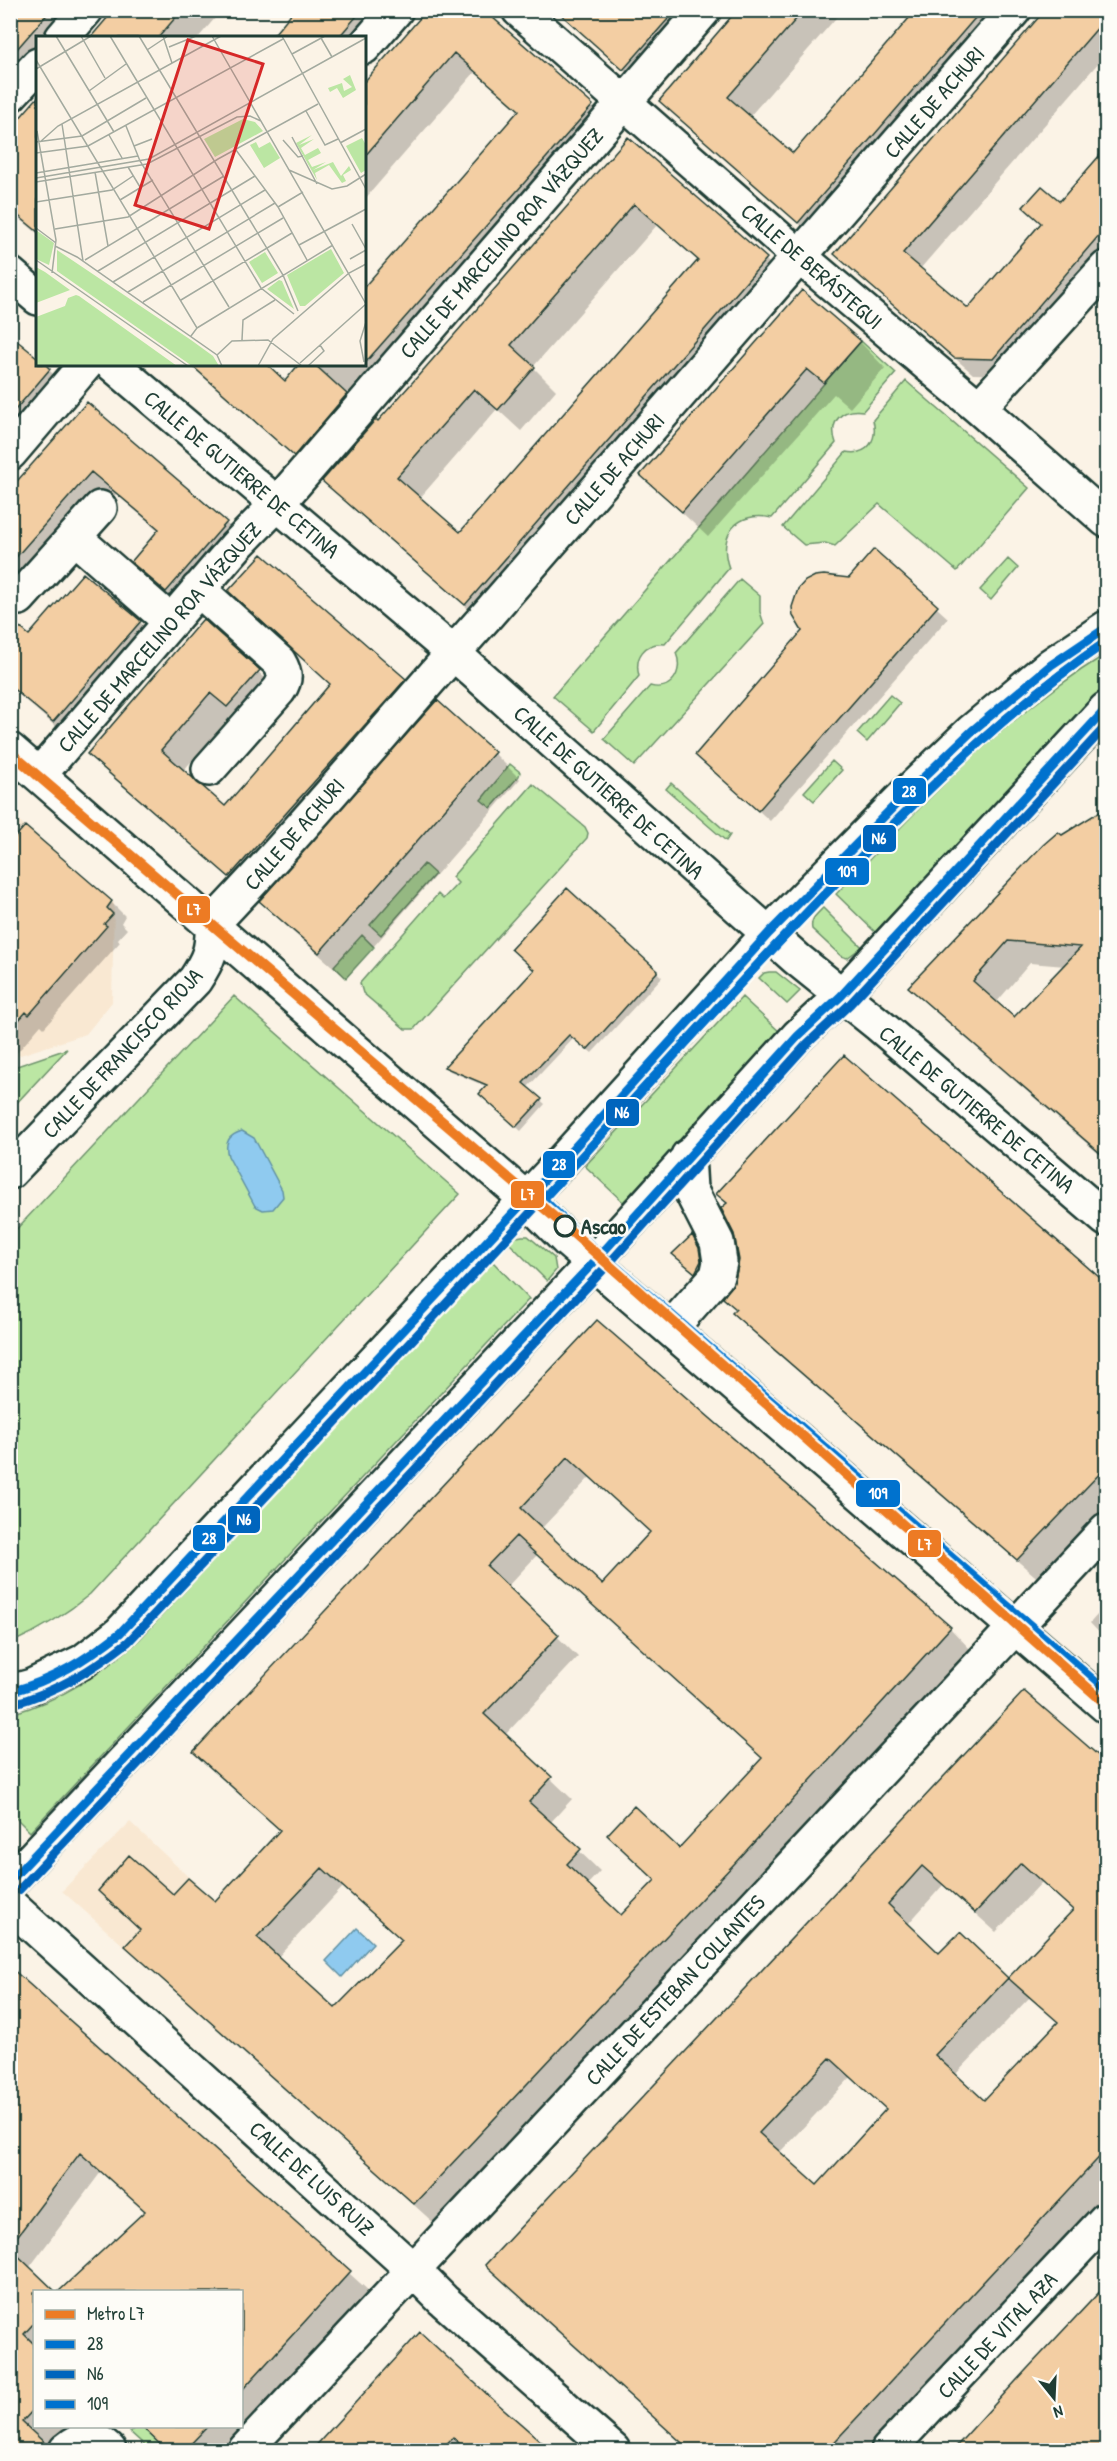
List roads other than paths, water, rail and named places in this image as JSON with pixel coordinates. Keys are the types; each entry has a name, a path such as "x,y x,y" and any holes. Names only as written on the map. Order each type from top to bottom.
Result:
{"street":[{"path":"64,36 86,10"},
{"path":"366,45 396,10"},
{"name":"CALLE DE BERÁSTEGUI","path":"519,10 799,256 1107,520"},
{"name":"CALLE DE MARCELINO ROA VÁZQUEZ","path":"39,774 236,546 278,504 623,101 704,10"},
{"name":"CALLE DE ACHURI","path":"212,924 250,885 452,652 489,614 1014,10"},
{"path":"10,95 36,67"},
{"path":"979,408 1107,268"},
{"path":"10,274 36,296"},
{"path":"10,453 84,366"},
{"name":"CALLE DE GUTIERRE DE CETINA","path":"114,366 452,652 840,996 879,1025 1107,1219"},
{"path":"19,598 100,508"},
{"path":"74,537 171,621"},
{"path":"198,589 279,662 285,672 285,680 279,690 209,769"},
{"path":"10,1692 32,1686 82,1662 120,1633 526,1199 769,933 903,797 972,731 1051,665 1107,628"},
{"path":"10,1882 594,1262 798,1036 840,996 1107,709"},
{"path":"10,750 526,1199 594,1262 1107,1706"},
{"name":"CALLE DE FRANCISCO RIOJA","path":"10,1172 195,980 213,946 212,924"},
{"path":"671,1328 717,1276 720,1262 717,1242 690,1189 688,1156"},
{"name":"CALLE DE ESTEBAN COLLANTES","path":"244,2451 412,2269 1107,1530"},
{"name":"CALLE DE LUIS RUIZ","path":"10,1905 412,2269 443,2300 613,2451"},
{"name":"CALLE DE VITAL AZA","path":"888,2451 1107,2219"},
{"path":"66,2451 81,2439 92,2439 110,2451"}],"water":[{"path":"242,1131 254,1138 282,1190 283,1197 273,1209 263,1210 255,1206 228,1156 227,1143 234,1135"},
{"path":"357,1928 373,1943 342,1977 326,1961"}],"metro line":[{"name":"L7","path":"10,752 566,1227 1106,1704"}],"place":[{"name":"Ascao","path":"565,1226"}]}
